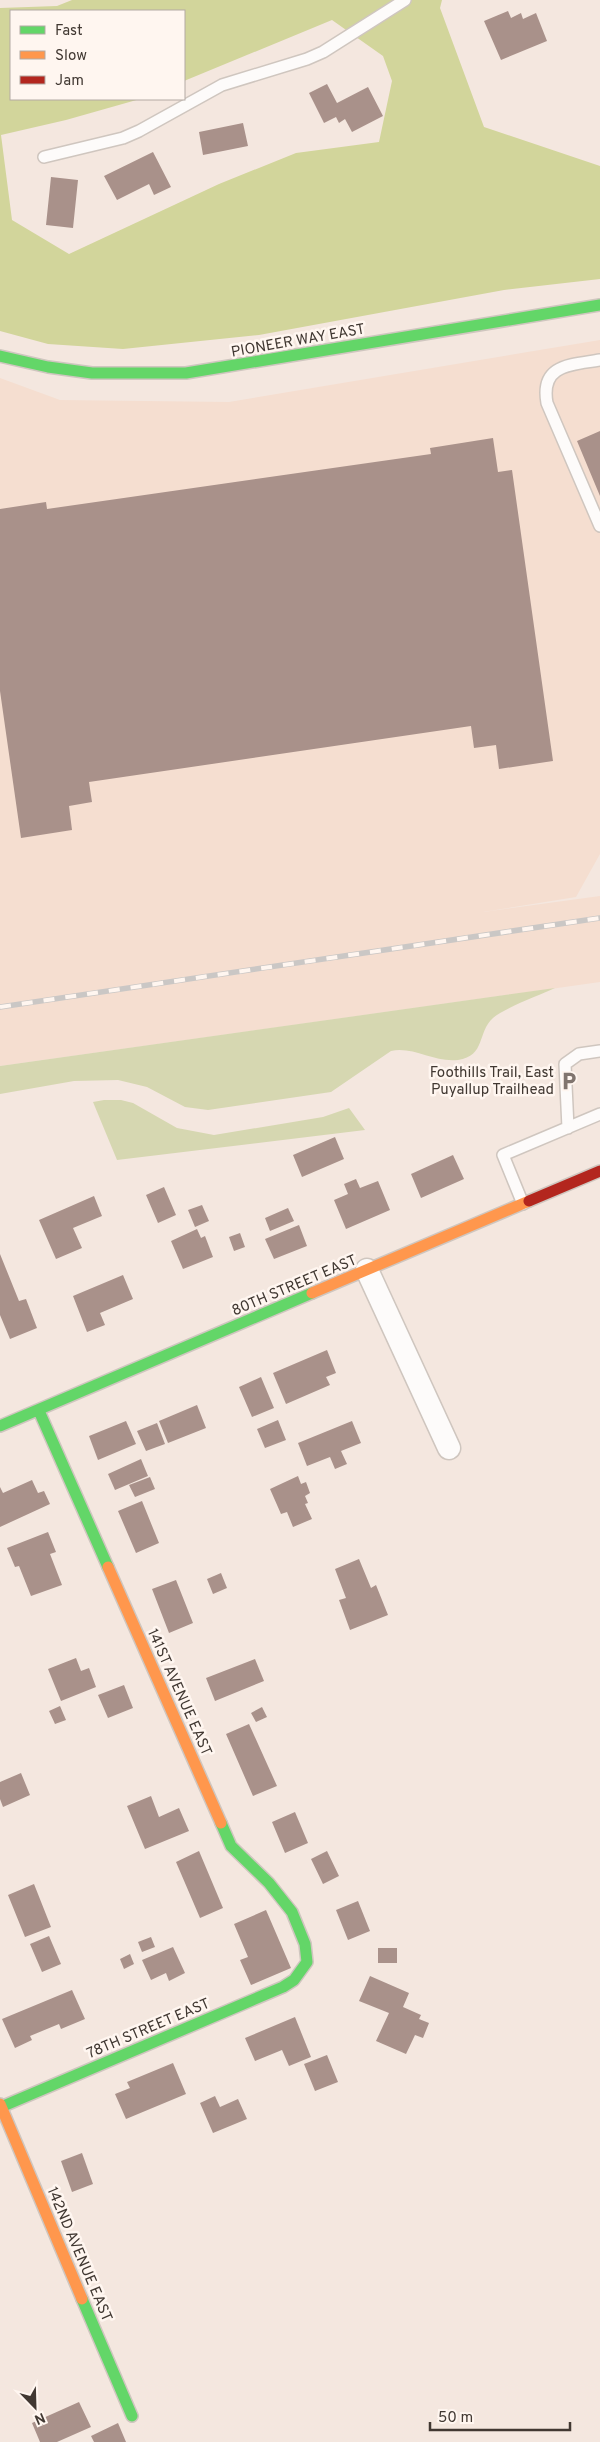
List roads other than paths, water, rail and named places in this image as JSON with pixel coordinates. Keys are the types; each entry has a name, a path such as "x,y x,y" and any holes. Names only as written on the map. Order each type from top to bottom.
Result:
{"street":[{"name":"PIONEER WAY EAST","path":"0,356 42,368 96,375 126,376 186,373 600,305"},
{"name":"80TH STREET EAST","path":"0,1426 600,1171"},
{"path":"367,1270 449,1448"},
{"name":"141ST AVENUE EAST","path":"39,1410 231,1846 270,1884 289,1906 303,1938 307,1955 307,1962 302,1970"},
{"name":"78TH STREET EAST","path":"1,2105 283,1987 294,1980 302,1970"},
{"name":"142ND AVENUE EAST","path":"1,2105 132,2416"}],"lane":[{"path":"44,157 123,138 139,132 222,85 307,59 405,0"},
{"path":"600,360 560,369 551,375 546,384 545,392 547,403 600,526"},
{"path":"568,1128 565,1064 579,1054 600,1051"},
{"path":"523,1204 503,1155 600,1114"}],"railway":[{"path":"0,1007 600,918"}],"place":[{"name":"Foothills Trail, East Puyallup Trailhead","path":"569,1081"}]}
